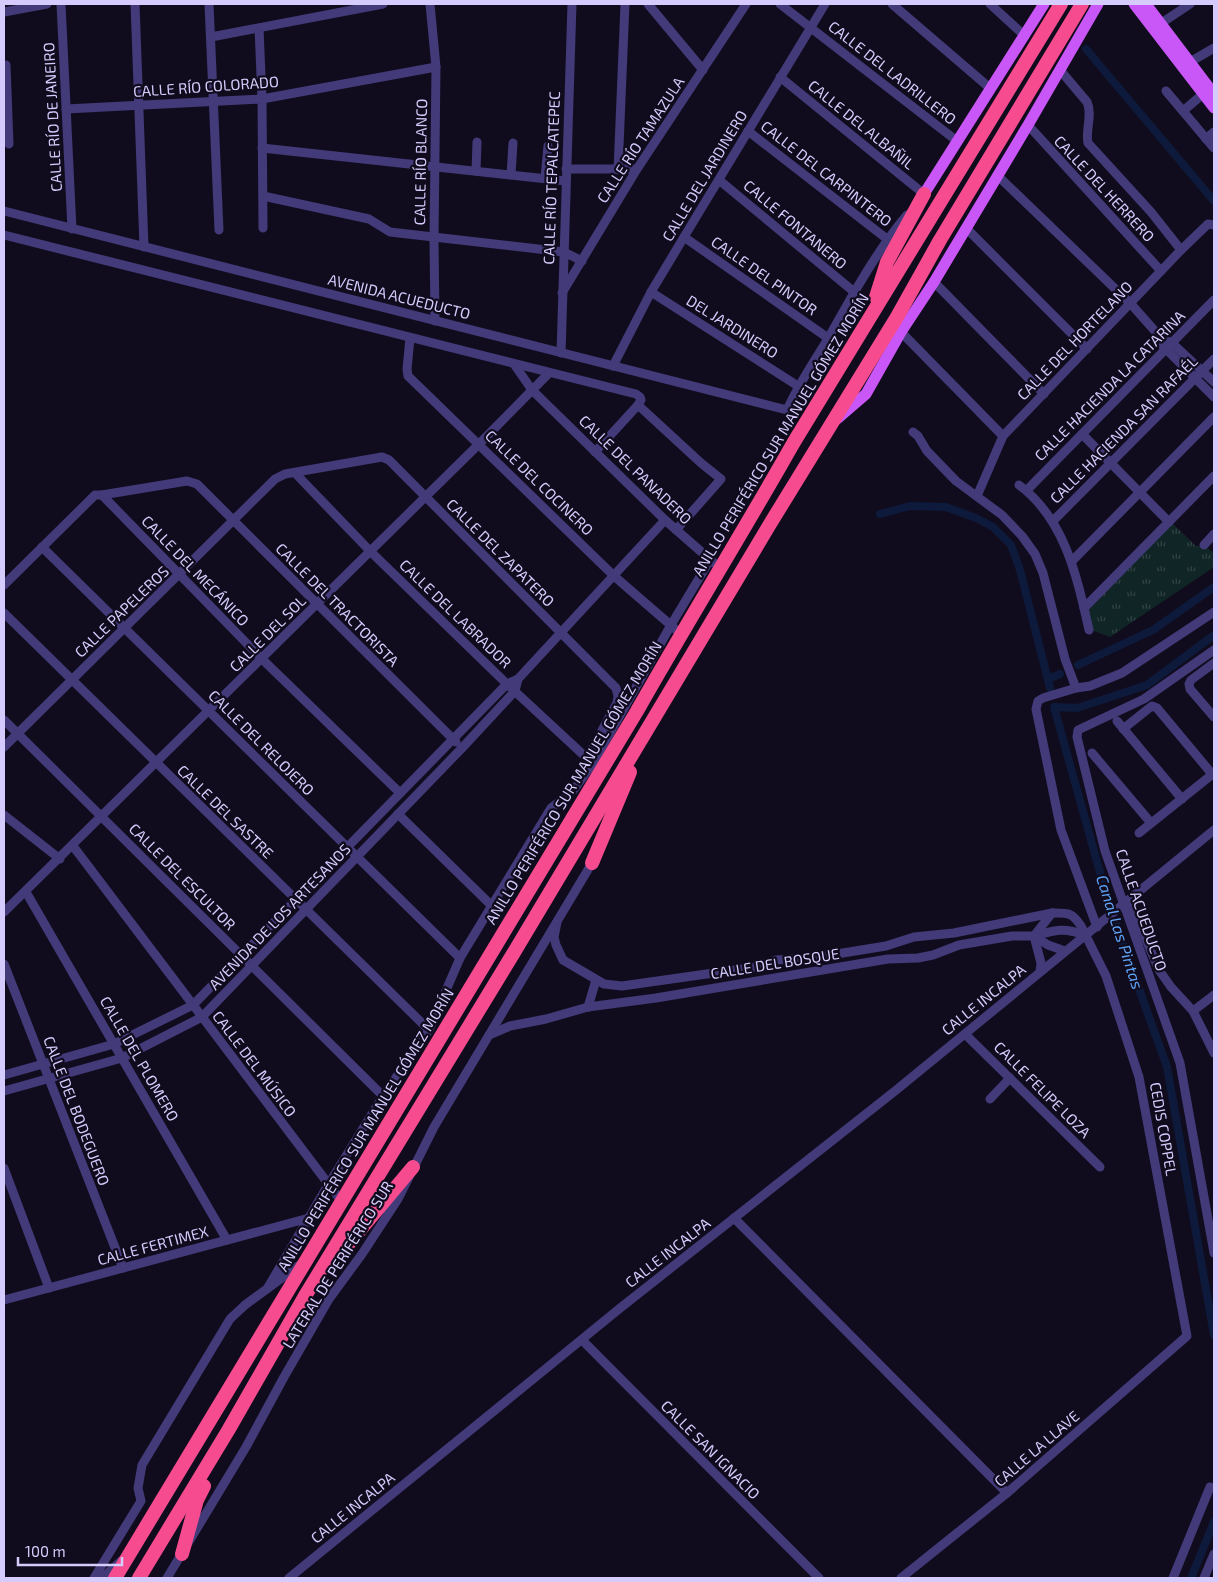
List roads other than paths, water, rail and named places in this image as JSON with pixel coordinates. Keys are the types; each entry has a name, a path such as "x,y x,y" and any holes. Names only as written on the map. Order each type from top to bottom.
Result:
{"highway":[{"name":"ANILLO PERIFÉRICO SUR MANUEL GÓMEZ MORÍN","path":"115,1578 342,1202 593,764 637,711 676,629 715,564 756,510 794,442 1061,4"},
{"path":"140,1578 229,1429 305,1296 817,448 1089,6"},
{"path":"868,320 887,262 924,194"},
{"path":"592,863 648,728"},
{"path":"305,1296 413,1167"},
{"path":"182,1554 198,1500 229,1429"}],"main road":[{"path":"924,194 1044,4"},
{"path":"1134,4 1190,62 1209,94 1214,108"},
{"path":"1146,4 1157,26 1209,94"},
{"path":"834,422 866,394 901,332 934,282 1060,70 1089,6"}],"street":[{"path":"4,12 47,4"},
{"name":"CALLE RÍO DE JANEIRO","path":"61,4 72,228"},
{"path":"135,4 144,247"},
{"path":"209,4 212,37 219,230"},
{"path":"212,37 343,8 383,4"},
{"name":"CALLE RÍO BLANCO","path":"430,4 436,67 435,321"},
{"name":"CALLE RÍO TEPALCATEPEC","path":"561,353 572,4"},
{"path":"618,170 625,4"},
{"path":"648,4 703,70"},
{"name":"CALLE RÍO TAMAZULA","path":"562,293 637,169 746,4"},
{"name":"CALLE DEL LADRILLERO","path":"780,4 957,141"},
{"name":"CALLE DEL JARDINERO","path":"612,366 651,292 826,4"},
{"path":"892,4 991,89"},
{"path":"990,4 1025,36"},
{"path":"1157,26 1190,4"},
{"path":"259,28 262,100 263,228"},
{"path":"1190,62 1214,48"},
{"path":"6,64 9,144"},
{"name":"CALLE RÍO COLORADO","path":"66,109 262,100 436,67"},
{"path":"1060,70 1087,102 1089,107 1088,143 1151,212 1181,250"},
{"name":"CALLE DEL ALBAÑIL","path":"780,77 924,194"},
{"path":"1166,91 1214,148"},
{"path":"1183,112 1209,94"},
{"name":"CALLE DEL HERRERO","path":"1028,125 1161,271"},
{"name":"CALLE DEL CARPINTERO","path":"748,131 887,239"},
{"path":"1206,139 1214,132"},
{"path":"476,172 477,142"},
{"path":"511,175 513,143"},
{"path":"545,178 548,146"},
{"path":"262,148 566,181"},
{"path":"566,169 637,169"},
{"path":"997,176 1131,304 1162,339 1162,346 1169,346 1214,382"},
{"name":"CALLE FONTANERO","path":"719,180 853,292"},
{"path":"798,386 828,338 853,292 887,239 924,194"},
{"path":"263,196 369,219 390,232 564,252 582,261"},
{"name":"AVENIDA ACUEDUCTO","path":"4,211 787,410 798,386"},
{"name":"CALLE DEL HORTELANO","path":"978,496 1003,436 1204,227 1208,224 1214,225"},
{"path":"966,228 1087,349"},
{"path":"4,235 636,394 639,401 702,463 721,479 676,530"},
{"name":"CALLE DEL PINTOR","path":"684,237 828,338"},
{"path":"934,282 1044,394"},
{"name":"DEL JARDINERO","path":"651,292 798,386"},
{"name":"CALLE HACIENDA LA CATARINA","path":"1053,521 1023,488 1082,434 1214,300"},
{"path":"901,332 1003,436"},
{"name":"CALLE DEL COCINERO","path":"410,338 408,376 614,576 676,629"},
{"path":"1169,346 1196,379 1214,396"},
{"name":"CALLE HACIENDA SAN RAFAÉL","path":"1053,521 1214,359"},
{"name":"CALLE DEL PANADERO","path":"514,364 532,390 665,520 715,564"},
{"name":"CALLE DEL SOL","path":"4,912 318,605 548,373"},
{"path":"595,452 639,401"},
{"path":"1072,561 1214,418"},
{"path":"913,432 918,436 927,451 956,481 978,496 1009,522 1035,554 1076,688"},
{"path":"1082,434 1169,522"},
{"name":"CALLE DEL ZAPATERO","path":"281,476 385,458 616,688 617,703 593,764"},
{"name":"CALLE DEL LABRADOR","path":"294,473 371,552 507,684 593,764"},
{"name":"CALLE PAPELEROS","path":"4,747 281,476"},
{"path":"1084,608 1214,476"},
{"name":"CALLE DEL TRACTORISTA","path":"100,495 187,481 193,482 462,748"},
{"path":"4,585 95,495 100,495"},
{"name":"CALLE DEL MECÁNICO","path":"100,495 262,659 400,793"},
{"name":"AVENIDA DE LOS ARTESANOS","path":"4,1075 114,1044 194,1006 452,739 507,684 518,679 665,520"},
{"path":"1053,521 1072,561 1089,630"},
{"path":"1204,545 1214,534"},
{"name":"CALLE DEL RELOJERO","path":"42,547 460,958"},
{"path":"1097,927 1061,830 1036,709 1038,701 1076,688 1090,686 1122,673 1214,612"},
{"name":"CALLE DEL SASTRE","path":"4,613 429,1030"},
{"name":"CALLE ACUEDUCTO","path":"1214,650 1144,699 1078,730 1077,737 1105,851 1180,1063 1214,1253"},
{"path":"1214,663 1191,680 1189,684 1190,689 1214,717"},
{"name":"AVENIDA DE LOS ARTESANOS","path":"4,1091 122,1058 202,1017 462,748 515,691 518,679"},
{"path":"1124,729 1152,706 1157,708 1213,773 1139,833"},
{"name":"CALLE DEL ESCULTOR","path":"4,720 384,1096"},
{"path":"1116,721 1182,799"},
{"path":"1092,752 1152,823"},
{"path":"268,1288 328,1185 384,1096 429,1030 460,958 551,808 573,792 593,764"},
{"path":"398,814 492,906"},
{"path":"4,815 60,859"},
{"path":"4,825 14,824"},
{"path":"1085,935 1105,921 1214,830"},
{"name":"CALLE DEL MÚSICO","path":"73,846 342,1202"},
{"name":"LATERAL DE PERIFÉRICO SUR","path":"167,1578 246,1447 325,1306 398,1199 434,1127 592,863"},
{"name":"CALLE DEL PLOMERO","path":"26,892 227,1240"},
{"path":"1124,905 1159,970 1171,987 1193,1011 1214,1053"},
{"path":"1034,936 1052,913"},
{"name":"CALLE DEL BOSQUE","path":"556,922 554,937 558,953 563,960 604,984 622,986 756,967 776,960 812,958 886,946 914,938 954,933 1052,913 1068,913 1076,918 1085,935"},
{"name":"CALLE DEL BOSQUE","path":"489,1035 510,1026 546,1019 588,1007 656,998 888,960 918,958 933,955 959,945 985,940 1012,936 1034,936 1058,929 1072,930 1085,935"},
{"name":"CALLE INCALPA","path":"289,1578 582,1340 965,1034 1085,935"},
{"name":"CEDIS COPPEL","path":"1085,935 1106,976 1139,1077 1188,1336"},
{"path":"1034,936 1048,946 1065,951"},
{"path":"1034,936 1041,963 1040,972"},
{"name":"CALLE DEL BODEGUERO","path":"4,964 123,1268"},
{"path":"588,1007 596,980"},
{"path":"1193,1011 1214,995"},
{"name":"CALLE FELIPE LOZA","path":"965,1034 1100,1167"},
{"path":"990,1099 1010,1078"},
{"path":"4,1168 49,1288"},
{"name":"CALLE FERTIMEX","path":"4,1300 309,1218"},
{"path":"734,1218 1007,1493"},
{"path":"94,1578 142,1501 138,1488 142,1465 230,1319 245,1305 307,1260"},
{"name":"CALLE LA LLAVE","path":"901,1578 1007,1493 1188,1336"},
{"name":"CALLE SAN IGNACIO","path":"582,1340 819,1578"},
{"path":"1172,1578 1210,1486"},
{"path":"102,1578 132,1550"},
{"path":"1204,1578 1212,1568 1214,1554"}],"waterway":[{"path":"1086,49 1214,201"},
{"path":"880,514 910,506 946,507 976,518 993,527 1011,545 1020,570 1050,688"},
{"path":"1078,665 1153,630 1214,587"},
{"name":"Canal Las Pintas","path":"1214,635 1147,685 1077,708 1054,707 1109,905 1167,1067 1214,1335"},
{"path":"1048,679 1060,674"},
{"name":"Canal Las Pintas","path":"1191,1578 1214,1522"}]}
